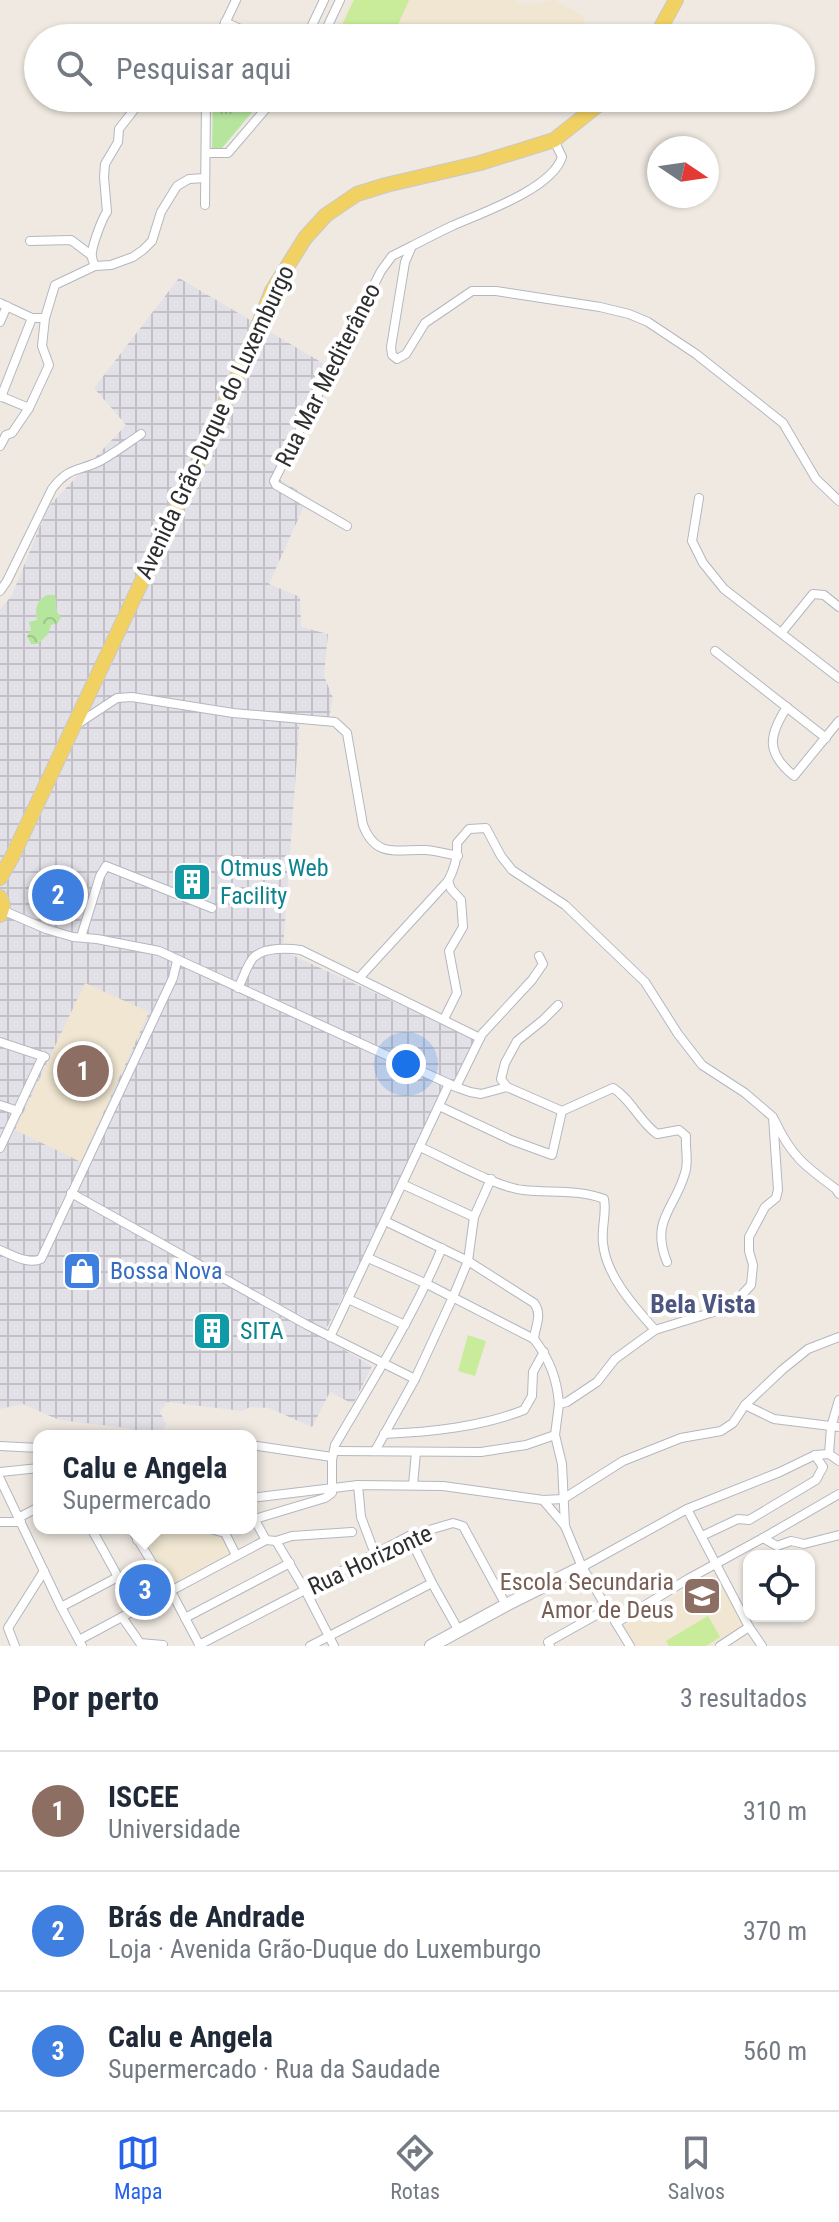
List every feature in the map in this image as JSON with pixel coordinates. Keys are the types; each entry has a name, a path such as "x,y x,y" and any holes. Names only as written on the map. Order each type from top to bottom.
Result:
{"main road":[{"path":"663,24 676,0"},
{"name":"Avenida Grão-Duque do Luxemburgo","path":"0,904 2,876 206,445 272,291 305,238 336,207 368,190 480,163 554,140 589,112"}],"street":[{"path":"229,24 225,22 236,0"},
{"path":"313,24 324,0"},
{"path":"329,24 340,0"},
{"path":"91,255 101,220 107,212 105,164 118,142 119,129 132,112"},
{"path":"205,205 206,112"},
{"path":"206,153 228,153 260,112"},
{"path":"554,140 562,157 559,166 538,184 412,246 405,262 392,355 397,359 406,354 425,323 472,291 496,291 629,314 648,322 696,354 783,423 816,479 839,501"},
{"path":"0,446 3,433 12,433 29,408 49,365 42,346 45,318 55,285 95,266 111,265 133,257 150,244 167,200 177,186 189,179 205,178"},
{"path":"30,241 71,240 91,255 95,266"},
{"name":"Rua Mar Mediterâneo","path":"347,526 274,481 381,271 392,256 412,246"},
{"path":"0,322 4,304 32,318 45,318"},
{"path":"29,408 1,396 32,318"},
{"path":"0,591 58,480 75,469 103,460 141,434"},
{"path":"699,498 692,541 703,563 724,589 839,678"},
{"path":"782,632 813,594 824,595 839,607"},
{"path":"715,651 826,738"},
{"path":"74,726 117,698 132,697 233,713 335,722 347,733 363,825 375,845 387,851 430,850 458,856"},
{"path":"787,707 775,726 773,749 782,766 794,776 839,721"},
{"path":"359,978 448,881 458,856 457,843 469,829 486,828 512,870 565,905 645,982 702,1065 745,1093 773,1117 792,1153 839,1194"},
{"path":"81,937 106,866 212,908"},
{"path":"444,1019 457,993 449,951 463,927 461,900 448,881"},
{"path":"0,904 46,929 159,951 470,1092 481,1094 507,1087"},
{"path":"238,988 255,957 269,951 301,950 480,1038"},
{"path":"330,1337 439,1106 480,1038 543,964 539,956"},
{"path":"0,1250 31,1262 41,1259 173,978 177,961"},
{"path":"558,1005 517,1041 505,1063 501,1079 507,1087 562,1111 613,1088 621,1093 646,1126 657,1134 679,1130 686,1136 687,1169 679,1192 668,1207 660,1234 667,1262"},
{"path":"0,1042 45,1057 0,1148"},
{"path":"0,1105 18,1111"},
{"path":"439,1106 511,1140 552,1155 562,1111"},
{"path":"559,1404 597,1382 615,1359 655,1330 720,1310 738,1299 751,1285 753,1265 749,1237 765,1207 776,1198 778,1190 773,1117"},
{"path":"420,1147 522,1190 591,1194 604,1199 603,1246 611,1268 629,1300 655,1330"},
{"path":"375,1451 415,1379 453,1297 468,1261 474,1217 491,1179"},
{"path":"402,1184 474,1217"},
{"path":"71,1193 330,1337 415,1379"},
{"path":"385,1221 468,1261 534,1303 540,1316 534,1339"},
{"path":"257,1515 325,1498 332,1493 335,1445 385,1363 427,1284 442,1248"},
{"path":"368,1258 427,1284 534,1339 544,1352 557,1381 559,1404 555,1435 562,1464 565,1526"},
{"path":"348,1299 405,1325"},
{"path":"257,1497 331,1487 413,1485 443,1486 543,1500 563,1499 623,1461 681,1438 721,1431 733,1423 745,1405 782,1370 808,1349 839,1337"},
{"path":"384,1434 474,1425 524,1410 532,1396 533,1372 544,1352"},
{"path":"829,1454 839,1400"},
{"path":"745,1405 774,1419 835,1427"},
{"path":"257,1446 333,1454 375,1451 481,1452 526,1445 555,1435"},
{"path":"0,1446 33,1448"},
{"path":"413,1485 416,1452"},
{"path":"431,1646 687,1509 815,1455 829,1454 839,1461"},
{"path":"702,1536 738,1519 749,1520 816,1480 823,1467 815,1455"},
{"path":"0,1472 33,1469"},
{"path":"0,1479 81,1643 122,1617 266,1540 352,1532"},
{"path":"358,1485 361,1517 375,1554"},
{"path":"616,1623 839,1494"},
{"path":"543,1500 565,1526 582,1567 630,1646"},
{"path":"687,1509 762,1646"},
{"path":"0,1522 19,1520 33,1511"},
{"path":"257,1523 266,1540"},
{"name":"Rua Horizonte","path":"198,1646 409,1536 453,1523 463,1526 506,1605"},
{"path":"782,1527 791,1541"},
{"path":"61,1607 116,1578 94,1534"},
{"path":"134,1534 174,1597 198,1646"},
{"path":"137,1540 148,1534"},
{"path":"226,1534 236,1555"},
{"path":"763,1538 777,1546 791,1541 804,1544 839,1535"},
{"path":"409,1536 459,1631"},
{"path":"276,1541 334,1646"},
{"path":"185,1618 290,1563"},
{"path":"8,1628 44,1571"},
{"path":"310,1646 432,1583"},
{"path":"169,1591 198,1646"},
{"path":"550,1646 548,1642 607,1609"},
{"path":"0,1617 8,1628 12,1645"},
{"path":"122,1617 140,1643 163,1645"},
{"path":"720,1646 749,1627"}],"shaded area":[{"path":"352,0 514,0 525,5 554,0 585,17 584,24 340,24"},
{"path":"179,278 336,371 279,479 308,497 269,584 300,597 301,627 328,634 324,676 333,698 329,717 300,716 283,949 475,1039 322,1337 372,1366 353,1404 330,1392 312,1427 269,1408 250,1407 242,1411 167,1402 160,1412 166,1424 163,1430 134,1430 59,1420 23,1404 0,1409 0,610 12,595 48,507 126,425 94,388"},
{"path":"85,983 149,1012 81,1162 15,1130"},
{"path":"158,1534 214,1534 221,1536 232,1554 171,1586 146,1541"},
{"name":"Escola Secundaria Amor de Deus","path":"717,1572 744,1625 712,1646 635,1646 623,1626"}],"green space":[{"path":"354,0 409,0 398,24 343,24"},
{"path":"213,112 252,112 222,148 212,148"},
{"path":"47,595 55,595 57,612 61,617 58,623 51,625 48,634 38,644 31,644 27,636 31,630 29,622 37,620 37,605"},
{"path":"468,1335 486,1341 475,1376 458,1371"},
{"path":"708,1616 720,1637 706,1646 669,1646 666,1641"}],"place":[{"name":"Otmus Web Facility","path":"192,882"},
{"name":"Brás de Andrade","path":"58,895"},
{"name":"ISCEE","path":"83,1071"},
{"name":"Bossa Nova","path":"82,1271"},
{"name":"SITA","path":"212,1331"},
{"name":"Calu e Angela","path":"145,1590"},
{"name":"Escola Secundaria Amor de Deus","path":"702,1596"}],"district":[{"name":"Bela Vista","path":"703,1304"}]}
